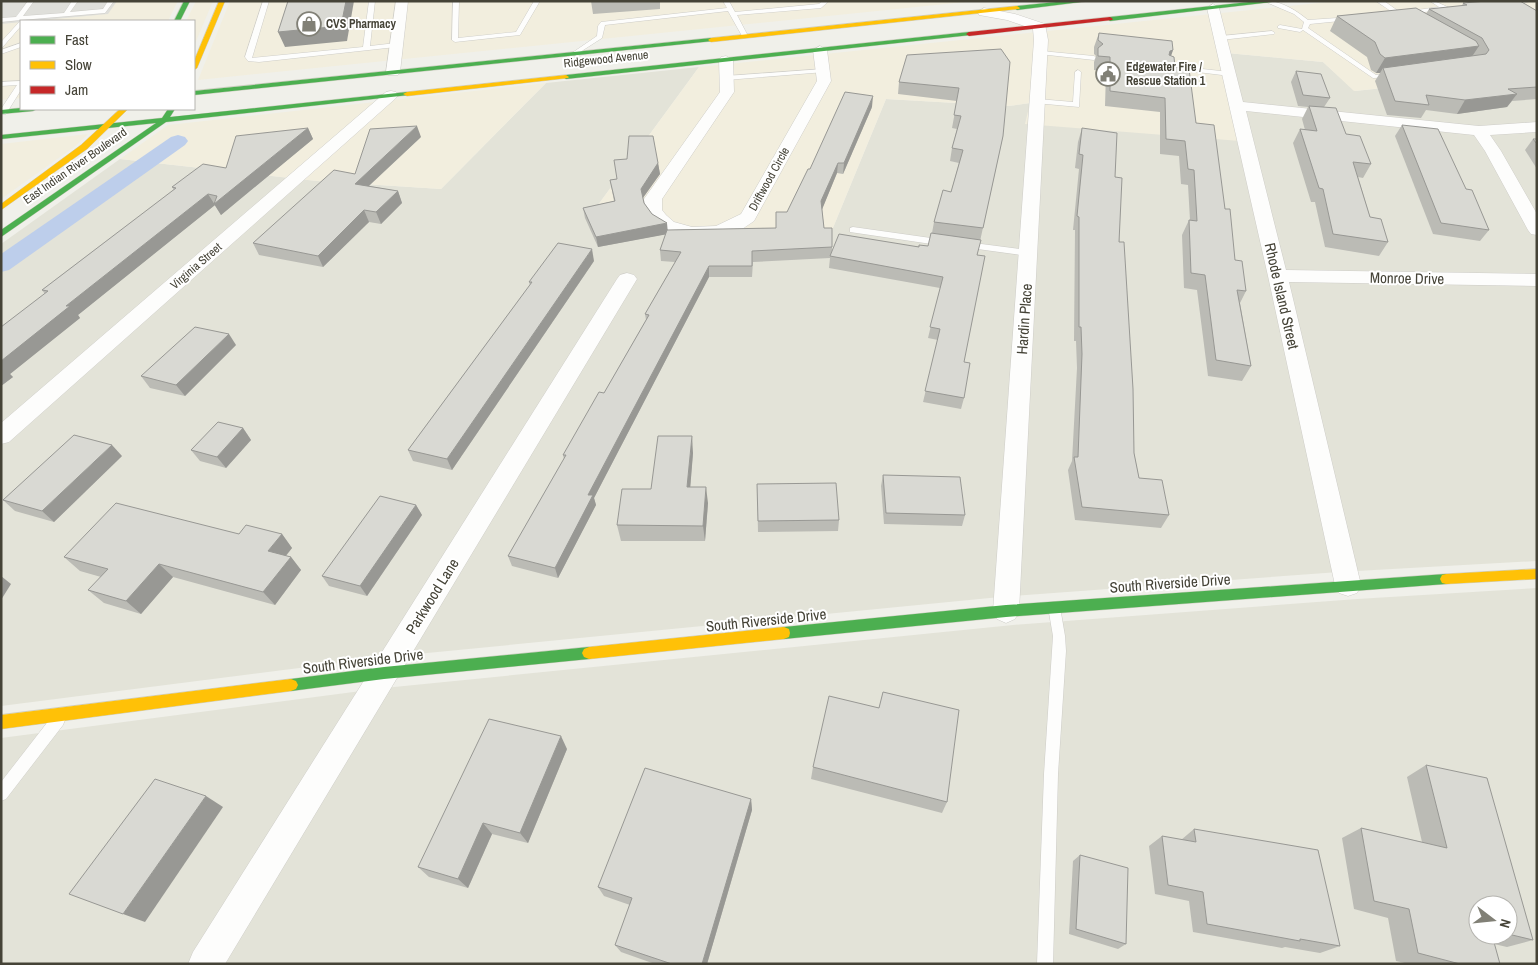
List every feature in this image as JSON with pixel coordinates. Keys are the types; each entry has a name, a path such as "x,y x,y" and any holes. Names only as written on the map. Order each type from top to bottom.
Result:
{"main road":[{"path":"178,20 187,1"},
{"path":"195,66 222,1"},
{"name":"Ridgewood Avenue","path":"195,93 1086,1"},
{"name":"Ridgewood Avenue","path":"1,137 1040,27 1214,5 1273,2"},
{"path":"787,54 857,38 872,32 878,22"},
{"path":"2,112 23,110"},
{"name":"East Indian River Boulevard","path":"1,208 78,152 123,110"},
{"path":"164,120 170,110"},
{"name":"East Indian River Boulevard","path":"1,234 164,120"},
{"path":"1,216 21,220"},
{"name":"South Riverside Drive","path":"1,722 384,673 1006,611 1348,585 1537,574"}],"street":[{"path":"392,72 402,1"},
{"name":"Rhode Island Street","path":"1214,5 1348,585"},
{"path":"984,12 1040,27"},
{"name":"Hardin Place","path":"1006,611 1041,52 1040,27"},
{"name":"Driftwood Circle","path":"726,60 726,92 653,199 652,207 659,220 671,228 693,233 726,230 748,217 824,81 820,50"},
{"name":"Virginia Street","path":"1,436 391,95"},
{"path":"1238,106 1479,131 1537,127"},
{"path":"1479,131 1493,151 1537,230"},
{"name":"Monroe Drive","path":"1278,276 1537,280"},
{"name":"Parkwood Lane","path":"205,964 627,278"}],"lane":[{"path":"21,20 31,1"},
{"path":"66,14 75,1"},
{"path":"1,20 34,19 105,11 111,1"},
{"path":"266,1 248,57 250,60 396,45"},
{"path":"366,48 372,1"},
{"path":"456,1 455,40 518,34 536,1"},
{"path":"726,1 745,36"},
{"path":"575,54 600,37 603,23 693,10 732,11 821,6 826,1"},
{"path":"1379,1 1406,18"},
{"path":"1433,1 1449,10 1469,8"},
{"path":"1498,5 1528,1"},
{"path":"1273,2 1296,13 1304,27 1375,78 1402,74"},
{"path":"1380,15 1444,8"},
{"path":"1283,29 1362,16"},
{"path":"1,47 20,21"},
{"path":"1221,38 1269,30"},
{"path":"1,52 20,43"},
{"path":"1041,52 1094,58"},
{"path":"1168,68 1230,74"},
{"path":"726,78 823,71"},
{"path":"1038,101 1076,105 1078,72"},
{"path":"1,84 20,84"},
{"path":"2,112 20,85"},
{"path":"853,230 1028,253"},
{"path":"1045,964 1051,774 1059,651 1059,636 1054,607"},
{"path":"1,794 62,715"}],"shaded area":[{"path":"1,1 178,1 168,20 20,20 20,98 1,100"},
{"path":"1,1 117,1 108,14 44,20 20,20 20,22 1,24"},
{"path":"196,1 213,1 195,44 195,20 186,20"},
{"path":"230,1 975,1 198,80"},
{"path":"1337,1 1537,1 1537,72 1354,91 1323,62 1227,53 1240,141 1025,124 1030,103 1009,106 886,99 823,252 587,220 699,67"},
{"path":"1227,53 1323,62 1355,91 1537,72 1537,561 1339,572 1000,597 386,657 1,706 1,244 120,159 317,181 441,189 546,83 699,67 587,220 823,252 886,99 1009,106 1030,103 1026,124"},
{"path":"546,83 441,189 317,181 120,159 168,125"},
{"path":"88,134 74,147 1,199 1,144"},
{"path":"1537,588 1537,964 1,964 1,738 384,688 1013,625 1357,599"}],"building":[{"path":"288,1 346,1 341,26 278,32"},
{"path":"1487,1 1520,1 1537,11 1537,87 1508,89 1517,94 1465,100 1426,95 1429,105 1395,101 1383,68 1486,54 1489,50 1482,38 1429,9"},
{"path":"1416,8 1476,41 1479,46 1385,58 1380,54 1375,42 1337,16"},
{"path":"1099,33 1172,41 1173,50 1170,51 1169,55 1174,57 1175,67 1189,69 1196,123 1214,125 1225,209 1230,209 1235,260 1242,261 1246,291 1237,290 1251,366 1216,360 1205,275 1191,273 1189,220 1197,221 1194,170 1188,169 1185,141 1166,139 1165,98 1110,91 1110,57 1098,56 1098,48 1103,44 1098,40"},
{"path":"1001,49 1010,62 1003,136 983,228 934,222 943,190 951,192 963,150 952,148 961,116 954,115 959,88 899,82 907,55"},
{"path":"1296,71 1321,74 1330,98 1303,95"},
{"path":"845,92 873,96 844,163 838,163 821,201 824,228 832,228 832,247 752,251 752,266 709,266 588,495 593,495 555,568 508,556 566,455 563,455 599,392 604,393 649,315 645,314 681,252 660,250 667,230 776,228 776,212 787,212 808,169 810,169"},
{"path":"1309,106 1336,108 1346,134 1360,136 1371,164 1353,162 1370,217 1381,219 1388,242 1333,234 1323,189 1319,188 1300,129 1317,131"},
{"path":"1402,125 1438,129 1466,189 1472,190 1489,230 1441,223"},
{"path":"417,126 355,184 398,191 376,212 364,210 318,256 253,243 334,170 355,174 370,129"},
{"path":"308,128 214,204 217,196 208,194 66,306 70,306 1,361 1,327 48,291 42,290 176,188 172,187 203,164 226,168 236,136"},
{"path":"1082,128 1117,133 1115,177 1122,178 1119,242 1124,242 1133,389 1134,453 1139,478 1162,480 1169,515 1082,507 1074,457 1078,457 1082,354 1081,327 1079,327 1079,217 1077,216 1083,155 1079,154"},
{"path":"629,136 653,136 658,163 641,189 644,203 652,214 667,223 596,237 583,208 615,201 610,180 617,179 614,160 627,159"},
{"path":"931,233 981,240 977,255 985,256 964,362 970,363 964,398 925,391 940,329 930,327 943,277 830,256 839,234 919,247 919,245 928,246"},
{"path":"558,243 592,249 447,459 408,450 532,282 529,282"},
{"path":"195,327 229,334 176,385 141,376"},
{"path":"218,422 243,428 217,457 191,450"},
{"path":"74,435 112,445 42,511 3,500"},
{"path":"658,436 692,436 687,487 706,487 703,526 617,525 622,489 651,489"},
{"path":"883,475 960,477 965,515 886,513"},
{"path":"836,483 839,520 758,521 757,484"},
{"path":"380,496 416,505 360,586 322,576"},
{"path":"116,503 239,534 246,525 282,534 268,551 291,557 263,592 159,564 126,601 88,590 108,569 64,557"},
{"path":"883,692 959,710 947,802 813,767 829,696 879,708"},
{"path":"489,719 561,736 520,833 483,823 458,879 418,867"},
{"path":"1426,765 1487,778 1533,940 1518,936 1518,895 1468,895 1468,945 1495,945 1500,964 1460,964 1418,953 1409,909 1374,901 1361,828 1447,848"},
{"path":"645,768 751,799 702,964 672,964 615,945 632,898 598,887"},
{"path":"155,779 206,796 123,914 69,894"},
{"path":"1194,829 1318,850 1340,946 1300,939 1300,941 1207,924 1203,892 1168,885 1162,836 1196,842"},
{"path":"1080,855 1128,868 1126,944 1076,929"}],"waterway":[{"path":"1,265 178,141"}],"traffic: fast":[{"path":"178,20 187,1"},
{"path":"1017,8 1086,1"},
{"path":"1110,19 1277,1"},
{"path":"566,77 969,34"},
{"path":"195,93 711,40"},
{"path":"1,137 407,94"},
{"path":"1,112 22,110"},
{"path":"1,234 146,134 164,120 170,110"},
{"path":"784,633 1006,611 1446,579"},
{"path":"291,685 384,673 589,653"}],"traffic: slow":[{"path":"195,66 222,1"},
{"path":"711,40 1017,8"},
{"path":"407,94 566,77"},
{"path":"1,208 84,147 123,110"},
{"path":"1446,579 1537,574"},
{"path":"589,653 784,633"},
{"path":"1,722 291,685"}],"traffic: jam":[{"path":"969,34 1110,19"}],"place":[{"name":"CVS Pharmacy","path":"309,24"},
{"name":"Edgewater Fire / Rescue Station 1","path":"1108,74"}]}
